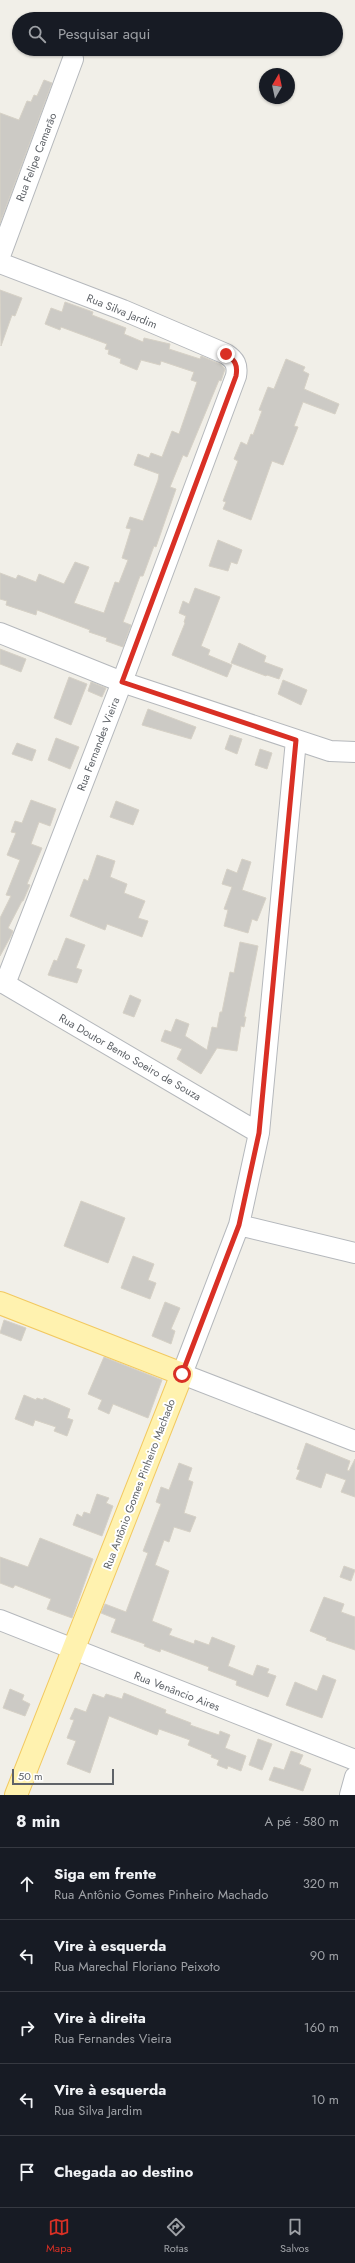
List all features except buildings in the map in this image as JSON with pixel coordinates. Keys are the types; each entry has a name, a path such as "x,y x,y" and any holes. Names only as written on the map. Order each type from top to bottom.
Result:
{"main road":[{"path":"0,1303 182,1374"},
{"name":"Rua Antônio Gomes Pinheiro Machado","path":"16,1795 182,1374"}],"street":[{"name":"Rua Felipe Camarão","path":"0,256 72,59"},
{"name":"Rua Silva Jardim","path":"0,263 123,310 226,354 234,360 237,369"},
{"name":"Rua Fernandes Vieira","path":"2,983 122,682 236,376 237,369"},
{"path":"0,633 122,682 330,751 355,752"},
{"name":"Rua Antônio Gomes Pinheiro Machado","path":"182,1374 239,1225 259,1133 296,740"},
{"name":"Rua Doutor Bento Soeiro de Souza","path":"2,983 259,1133"},
{"path":"239,1225 355,1253"},
{"path":"182,1374 355,1441"},
{"name":"Rua Venâncio Aires","path":"0,1620 74,1651 355,1760"},
{"path":"350,1795 355,1777"}],"route":[{"path":"182,1374 239,1225 259,1133 296,740 122,682 236,376 237,369 234,360 226,354"}]}
